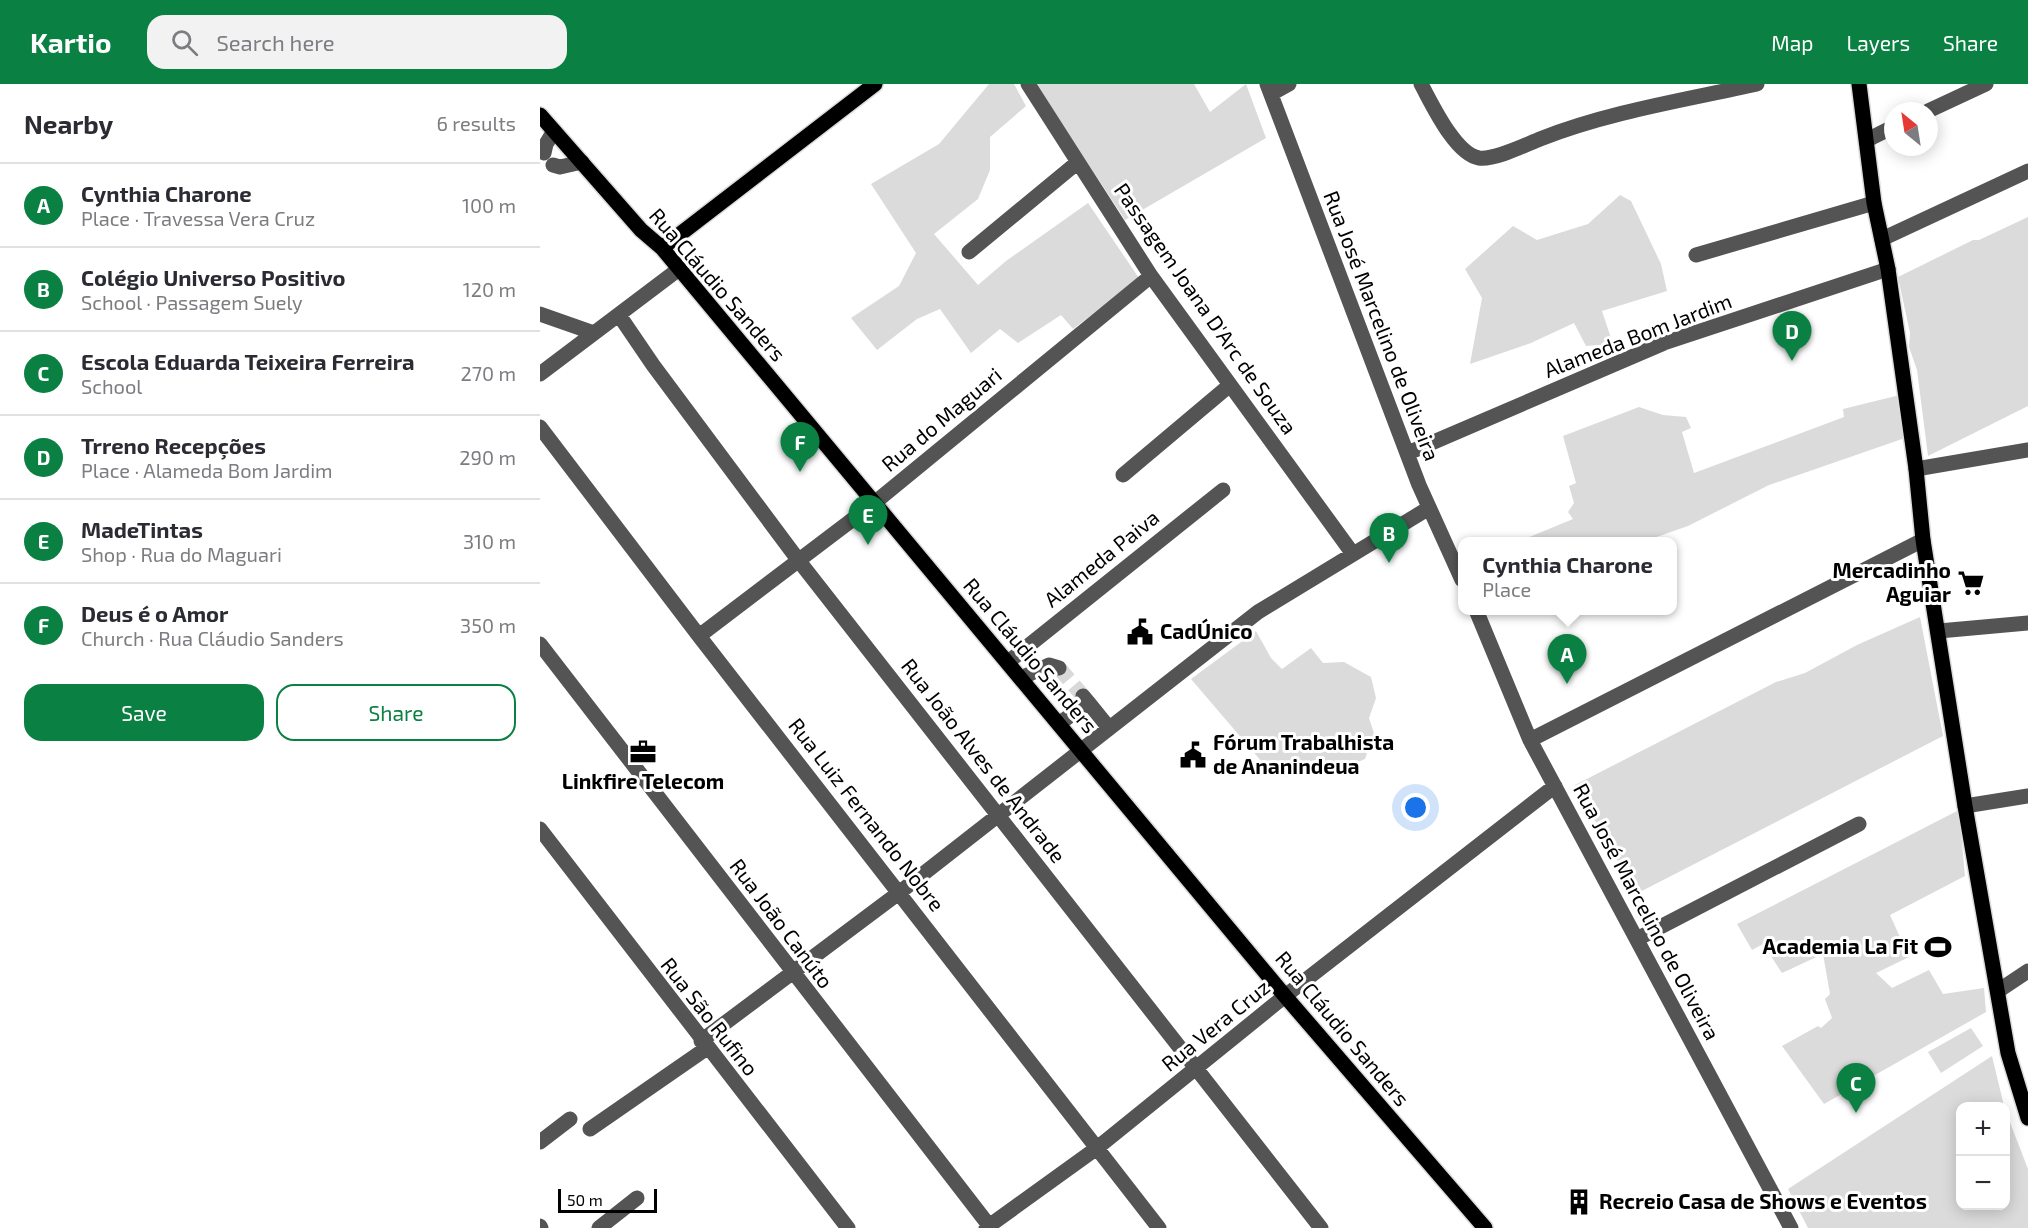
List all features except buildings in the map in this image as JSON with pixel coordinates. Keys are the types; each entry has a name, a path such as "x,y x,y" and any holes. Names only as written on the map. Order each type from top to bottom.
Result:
{"main road":[{"path":"662,248 875,84"},
{"path":"1859,84 1874,203 1888,269 1916,469 1923,540 1965,806 2008,1053 2028,1118"},
{"name":"Rua Cláudio Sanders","path":"540,115 641,230 662,248 1285,996 1485,1228"}],"street":[{"name":"Passagem Joana D'Arc de Souza","path":"1028,84 1151,276 1353,554"},
{"path":"1269,89 1289,84"},
{"path":"1421,84 1459,146 1469,154 1481,158 1509,152 1570,127 1757,84"},
{"path":"1938,106 1986,84"},
{"name":"Rua José Marcelino de Oliveira","path":"1269,89 1429,508 1458,571"},
{"path":"554,130 546,144 549,159 560,167 582,162"},
{"path":"1867,140 1884,132"},
{"path":"969,252 1078,162"},
{"path":"1882,239 2028,171"},
{"path":"1696,255 1874,203"},
{"path":"540,374 679,269"},
{"name":"Alameda Bom Jardim","path":"1408,453 1664,344 1888,269"},
{"name":"Rua do Maguari","path":"699,636 873,504 1151,276"},
{"path":"540,314 594,333"},
{"name":"Rua João Alves de Andrade","path":"619,315 653,365 799,561 1321,1228"},
{"path":"1123,475 1230,385"},
{"name":"Rua Luiz Fernando Nobre","path":"540,427 699,636 1159,1228"},
{"path":"1916,469 2028,450"},
{"name":"Alameda Paiva","path":"1008,662 1223,490"},
{"path":"590,1129 704,1045 791,972 900,892 1258,612 1429,508"},
{"path":"1530,740 1923,540"},
{"name":"Rua José Marcelino de Oliveira","path":"1478,615 1530,740 1791,1228"},
{"path":"1939,631 2028,623"},
{"name":"Rua João Canúto","path":"540,644 988,1227"},
{"path":"1021,678 1049,665 1059,668"},
{"path":"1059,724 1085,699 1109,728"},
{"name":"Rua Vera Cruz","path":"988,1227 1097,1148 1285,996 1555,786"},
{"path":"1965,806 2028,796"},
{"path":"1637,939 1859,824"},
{"name":"Rua São Rufino","path":"540,829 704,1045 848,1228"},
{"path":"1998,991 2028,971"},
{"path":"540,1142 570,1119"},
{"path":"599,1228 637,1198"}],"shaded area":[{"path":"989,84 1014,84 1026,106 990,137 990,170 978,199 934,234 978,285 1006,261 1088,203 1139,278 1073,329 1061,315 1018,343 1000,329 971,353 940,309 917,319 877,350 851,318 899,286 916,253 871,184 939,144"},
{"path":"1036,84 1194,84 1210,112 1246,84 1266,138 1125,220"},
{"path":"1620,195 1631,201 1661,264 1667,291 1602,311 1613,344 1586,346 1574,323 1531,343 1470,364 1482,298 1465,269 1513,226 1537,240 1588,224"},
{"path":"2028,217 2028,406 1928,456 1917,370 1909,347 1910,333 1898,277 1973,240 1979,240"},
{"path":"1900,395 1905,438 1769,485 1688,526 1656,537 1529,537 1573,519 1568,512 1574,503 1569,486 1576,483 1563,436 1639,407 1663,415 1686,417 1691,428 1682,432 1694,473 1844,417 1843,409"},
{"path":"1920,617 1943,736 1636,894 1575,785 1776,682 1805,673 1857,645"},
{"path":"1256,631 1271,658 1282,669 1311,648 1323,663 1344,662 1371,677 1376,698 1369,718 1374,733 1365,759 1342,769 1309,768 1292,777 1281,777 1262,762 1191,679"},
{"path":"1959,810 1965,876 1890,915 1909,957 1876,973 1892,988 1929,970 1943,994 1984,988 1986,1012 1824,1104 1782,1046 1818,1026 1821,1028 1832,1018 1825,999 1830,994 1823,954 1782,973 1763,944 1752,950 1737,924"},
{"path":"1971,1028 1983,1046 1941,1073 1928,1052"},
{"path":"1992,1056 2003,1102 1956,1102 1956,1210 2010,1210 2010,1122 2028,1169 2028,1228 1808,1228 1788,1189"}],"tunnel":[{"path":"1059,668 1083,696"}],"place":[{"name":"Trreno Recepções","path":"1792,361"},
{"name":"Deus é o Amor","path":"800,472"},
{"name":"MadeTintas","path":"868,545"},
{"name":"Colégio Universo Positivo","path":"1389,563"},
{"name":"Mercadinho Aguiar","path":"1971,583"},
{"name":"CadÚnico","path":"1140,632"},
{"name":"Cynthia Charone","path":"1567,684"},
{"name":"Linkfire Telecom","path":"643,752"},
{"name":"Fórum Trabalhista de Ananindeua","path":"1193,755"},
{"name":"Academia La Fit","path":"1938,947"},
{"name":"Escola Eduarda Teixeira Ferreira","path":"1856,1113"},
{"name":"Recreio Casa de Shows e Eventos","path":"1579,1202"}]}
